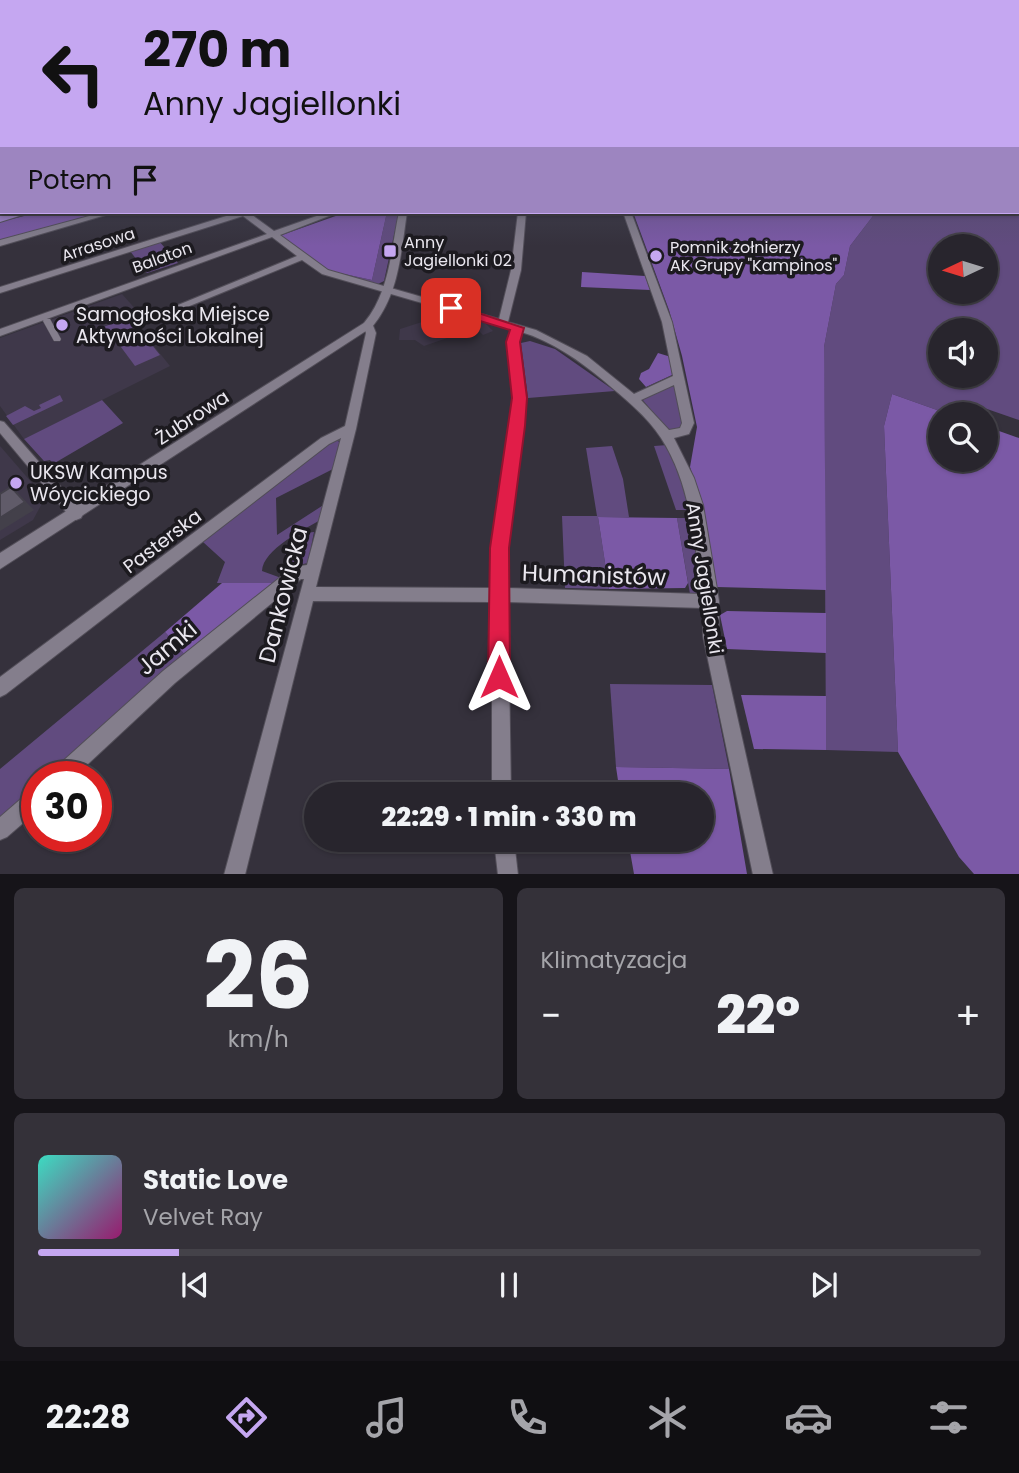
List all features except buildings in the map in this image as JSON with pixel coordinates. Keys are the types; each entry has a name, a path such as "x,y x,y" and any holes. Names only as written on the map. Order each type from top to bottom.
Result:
{"highway":[{"path":"0,218 17,214"}],"street":[{"path":"0,243 104,214"},
{"name":"Arrasowa","path":"0,290 238,214"},
{"path":"246,214 301,257 329,274 388,289"},
{"name":"Balaton","path":"0,333 329,214"},
{"path":"368,326 375,319 388,289 403,214"},
{"path":"500,782 501,529 518,426 519,398 511,326 522,214"},
{"path":"628,214 664,314 688,429 666,435"},
{"path":"149,319 301,257"},
{"name":"Anny Jagiellonki","path":"388,289 511,326 583,358 633,399 666,435 679,458 696,505 711,601 711,636 763,874"},
{"path":"47,321 57,339"},
{"name":"Dankowicka","path":"234,874 350,429 371,333 368,326"},
{"name":"Żubrowa","path":"0,562 368,326"},
{"path":"633,399 679,378"},
{"path":"0,425 76,514"},
{"name":"Pasterska","path":"0,688 325,441 350,429"},
{"name":"Jamki","path":"77,761 169,677 298,572 314,572"},
{"name":"Humanistów","path":"308,594 499,595 711,601"},
{"path":"0,830 21,812"},
{"path":"505,852 508,874"}],"shaded area":[{"path":"32,214 95,214 0,240 0,222"},
{"path":"341,214 387,214 372,280 330,271 279,236"},
{"path":"387,214 399,214 384,281 378,284 330,271 372,280"},
{"path":"634,214 874,214 850,246 844,275 836,284 824,347 826,590 717,587 701,501 690,467 697,427 669,310"},
{"path":"874,214 1019,214 1019,420 998,413 998,402 928,402 928,407 892,394 884,426 898,752 826,750 824,347 836,284 844,275 850,246"},
{"path":"159,241 178,263 147,273 130,251"},
{"path":"582,272 645,276 650,290 581,287"},
{"path":"122,294 147,322 138,326 170,366 24,439 0,406 0,338"},
{"path":"441,310 485,323 493,331 483,335 476,328 424,346 415,340 399,340 400,329 425,321"},
{"path":"137,314 144,323 94,343 88,333"},
{"path":"139,329 160,355 135,366 115,339"},
{"path":"530,341 555,349 615,391 528,398 521,343"},
{"path":"658,353 671,357 672,375 646,387 639,379 641,373 649,369"},
{"path":"676,384 684,424 681,429 668,431 642,399"},
{"path":"892,394 928,407 928,472 998,472 998,431 1019,438 1019,874 974,874 959,857 898,752 884,426"},
{"path":"60,395 63,401 13,425 6,416 25,406 34,411 41,408 39,405"},
{"path":"102,400 123,423 53,464 50,460 44,461 24,439"},
{"path":"335,440 340,442 333,469 276,498 277,535 325,504 322,519 286,540 264,563 262,571 284,579 279,583 217,583 225,562 203,542"},
{"path":"668,445 677,463 692,510 676,510 654,446"},
{"name":"UKSW Kampus Wóycickiego","path":"0,446 45,498 33,520 0,540"},
{"path":"612,446 623,479 629,517 598,517 609,589 565,588 562,516 597,516 586,448"},
{"path":"598,517 677,518 688,583 685,588 609,589"},
{"path":"677,518 691,518 703,584 698,594 690,594"},
{"path":"314,532 308,563 289,567 284,559 291,545 304,535"},
{"path":"222,583 279,583 186,656 165,632"},
{"path":"727,611 826,613 826,653 727,649 720,615"},
{"path":"165,632 186,656 65,761 21,761 21,802 0,821 0,769"},
{"path":"610,684 712,685 729,769 616,767"},
{"path":"741,695 826,696 826,750 754,749"},
{"path":"616,767 729,769 747,874 634,874 630,852 714,852 714,782 618,782"}],"place":[{"name":"Anny Jagiellonki 02","path":"390,251"},
{"name":"Pomnik żołnierzy AK Grupy \"Kampinos\"","path":"656,256"},
{"name":"Samogłoska Miejsce Aktywności Lokalnej","path":"62,325"},
{"name":"UKSW Kampus Wóycickiego","path":"16,483"}],"route":[{"path":"451,308 518,328 513,335 513,342 519,398 518,426 501,529 499,677"}]}
